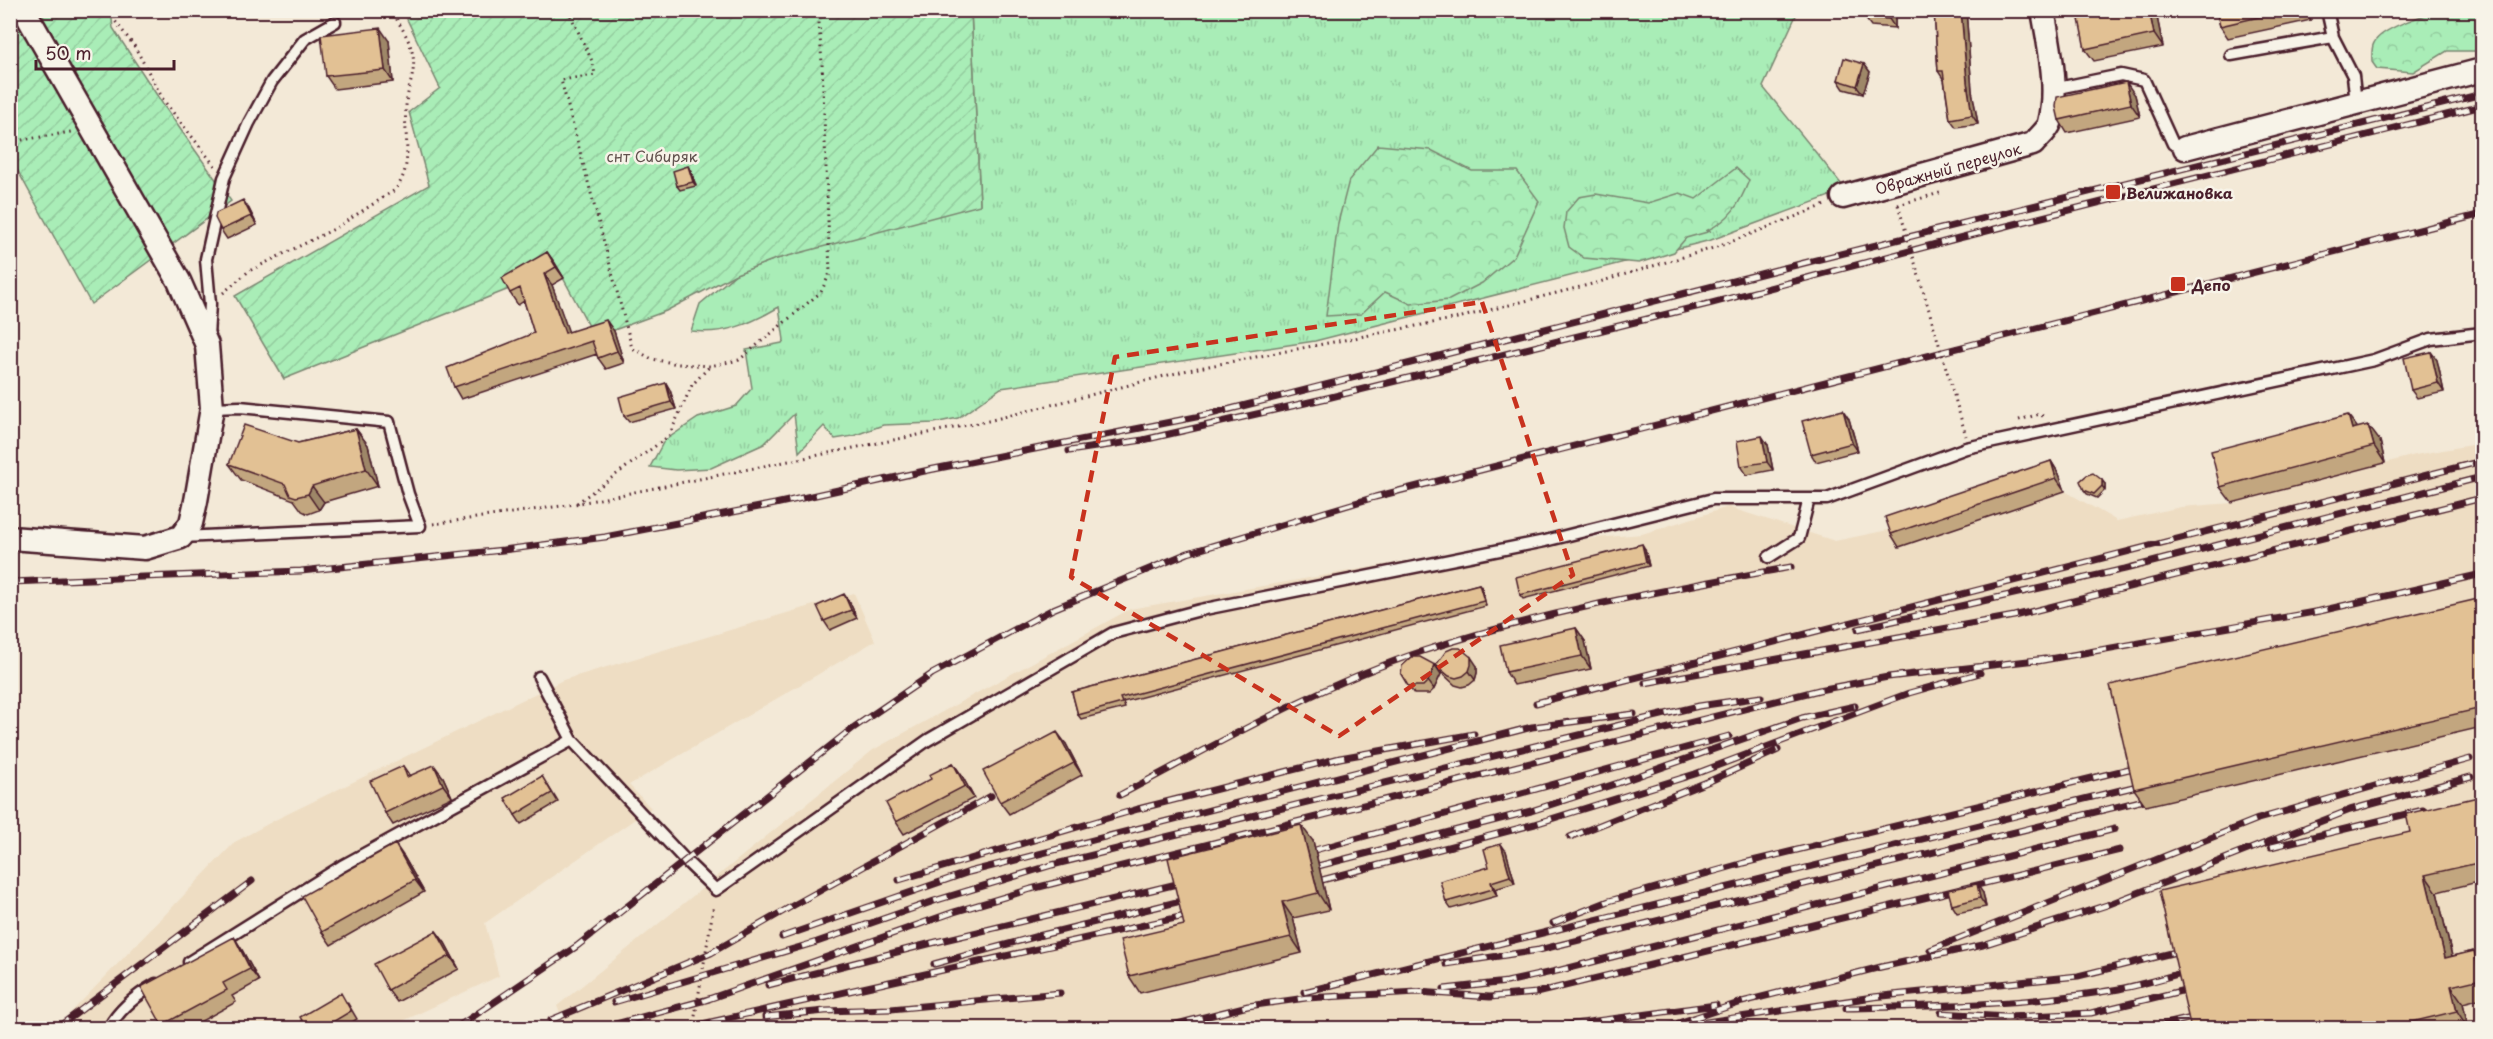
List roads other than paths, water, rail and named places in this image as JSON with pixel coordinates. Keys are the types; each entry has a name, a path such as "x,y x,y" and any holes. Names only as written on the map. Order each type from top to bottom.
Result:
{"street":[{"path":"10,538 145,548 182,537 191,522 196,501 212,408 207,345 179,281 24,10"},
{"name":"Овражный переулок","path":"1843,197 2033,144 2050,125 2053,89 2051,58 2043,10"},
{"path":"2185,148 2482,70"}],"lane":[{"path":"2327,10 2333,37 2353,76 2356,103"},
{"path":"207,345 210,304 206,259 224,178 249,123 272,81 305,39 335,22"},
{"path":"2231,55 2333,37"},
{"path":"2053,89 2121,75 2144,80 2173,144 2185,148"},
{"path":"539,678 572,740 686,861 717,890 928,740 1113,633 1200,610 1545,541 1713,499 1827,499 1966,448 2374,360 2431,339 2482,333"},
{"path":"182,537 420,526 408,494 388,422 240,407 212,408"},
{"path":"1769,557 1799,538 1809,500"},
{"path":"109,1029 114,1019 139,994 342,866 572,740"}],"railway":[{"path":"10,582 301,571 605,537 775,504 929,470 1211,414 2482,94"},
{"path":"1069,451 1143,440 1327,398 1712,303 2482,106"},
{"path":"456,1028 577,946 853,728 932,674 1053,609 1188,553 1375,497 2482,214"},
{"path":"1536,703 2482,461"},
{"path":"1858,629 2125,569 2482,477"},
{"path":"1645,683 2014,616 2482,498"},
{"path":"1120,795 1307,698 1423,651 1559,613 1791,567"},
{"path":"2038,661 2320,611 2482,574"},
{"path":"703,1001 954,912 1031,889 1819,690 1888,677 2045,659"},
{"path":"1322,880 1535,824 1695,774 1909,693 1980,673"},
{"path":"614,1002 817,942 934,901 1052,865 1699,706 1761,697"},
{"path":"1318,866 1531,811 1802,718 1855,706"},
{"path":"782,937 969,872 1532,727 1634,714"},
{"path":"899,880 1138,809 1340,758 1474,734"},
{"path":"1315,850 1729,736"},
{"path":"1570,837 1712,780 1778,750"},
{"path":"1930,950 2258,819 2470,759"},
{"path":"1553,923 1609,901 1744,863 2137,767"},
{"path":"1663,1028 1742,1002 1881,967 1983,945 2107,905 2350,810 2471,777"},
{"path":"1304,992 2141,785"},
{"path":"551,1020 711,953 991,796"},
{"path":"1446,964 1539,950 2144,800"},
{"path":"2271,847 2423,810"},
{"path":"1444,989 1507,982 1561,970 2115,829"},
{"path":"1161,1028 1248,1006 1306,998 1418,992 1490,997 1536,993 2120,850"},
{"path":"57,1028 252,881"},
{"path":"768,985 1181,883"},
{"path":"934,964 1185,900"},
{"path":"684,1028 1189,915"},
{"path":"1700,1023 1873,997 2078,976 2180,951"},
{"path":"1846,1008 1983,1004 2051,998 2127,987 2185,972"},
{"path":"1941,1013 2007,1017 2091,1013 2189,989"},
{"path":"765,1017 825,1011 891,1009 1060,993"},
{"path":"601,1028 709,999"},
{"path":"1544,1028 1716,1005"},
{"path":"2149,1028 2196,1017"}],"place":[{"name":"Велижановка","path":"2113,192"},
{"name":"Депо","path":"2178,284"}],"park label":[{"name":"снт Сибиряк","path":"652,155"}]}
